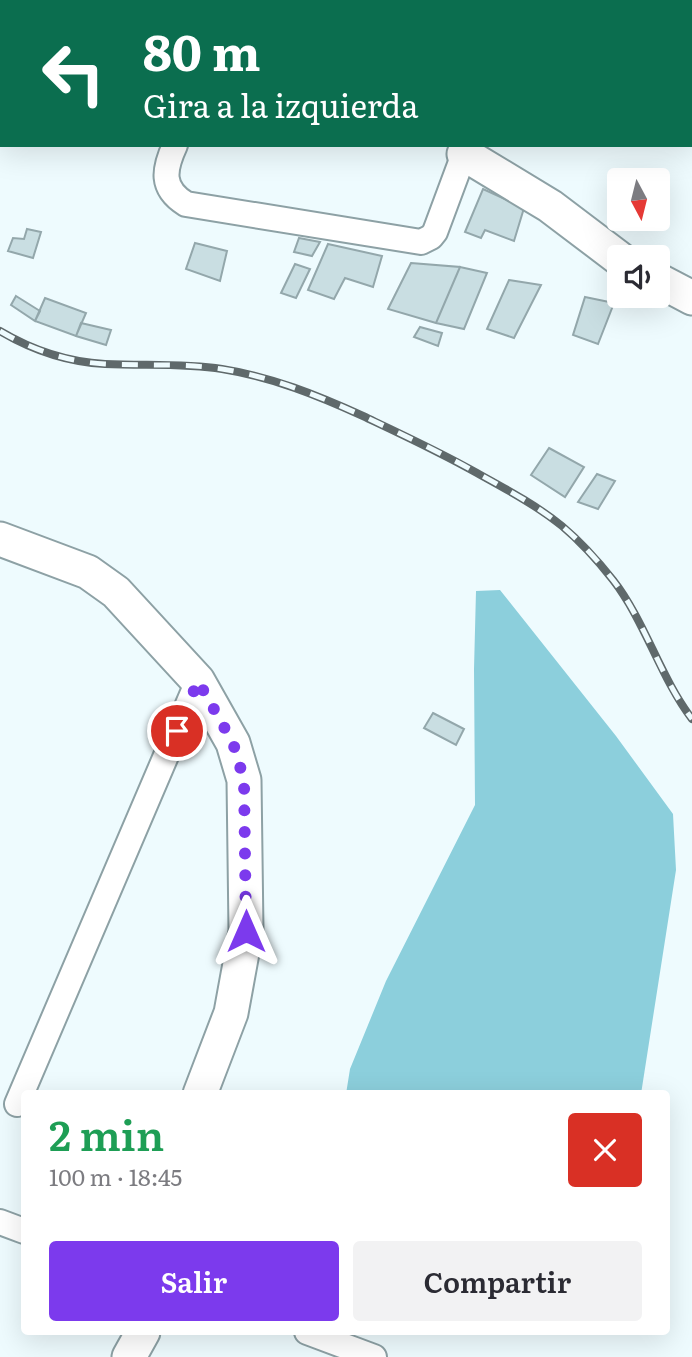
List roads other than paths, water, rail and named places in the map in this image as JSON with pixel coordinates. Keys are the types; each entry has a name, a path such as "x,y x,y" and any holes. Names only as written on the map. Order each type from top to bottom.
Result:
{"main road":[{"path":"466,150 550,206 607,249"},
{"path":"670,286 692,298"},
{"path":"0,539 88,572 116,592 198,681 233,743 244,780 246,931 231,1013 202,1090"},
{"path":"129,1357 141,1335"}],"street":[{"path":"174,147 167,163 166,177 169,188 186,204 421,242 435,232 466,150"},
{"path":"23,1090 198,681"},
{"path":"17,1104 21,1095"},
{"path":"0,1222 21,1230"},
{"path":"315,1335 374,1357"}],"railway":[{"path":"0,331 25,344 77,361 207,367 241,372 276,382 363,416 435,450 499,485 562,526 607,573 634,613 671,685 692,719"}]}
